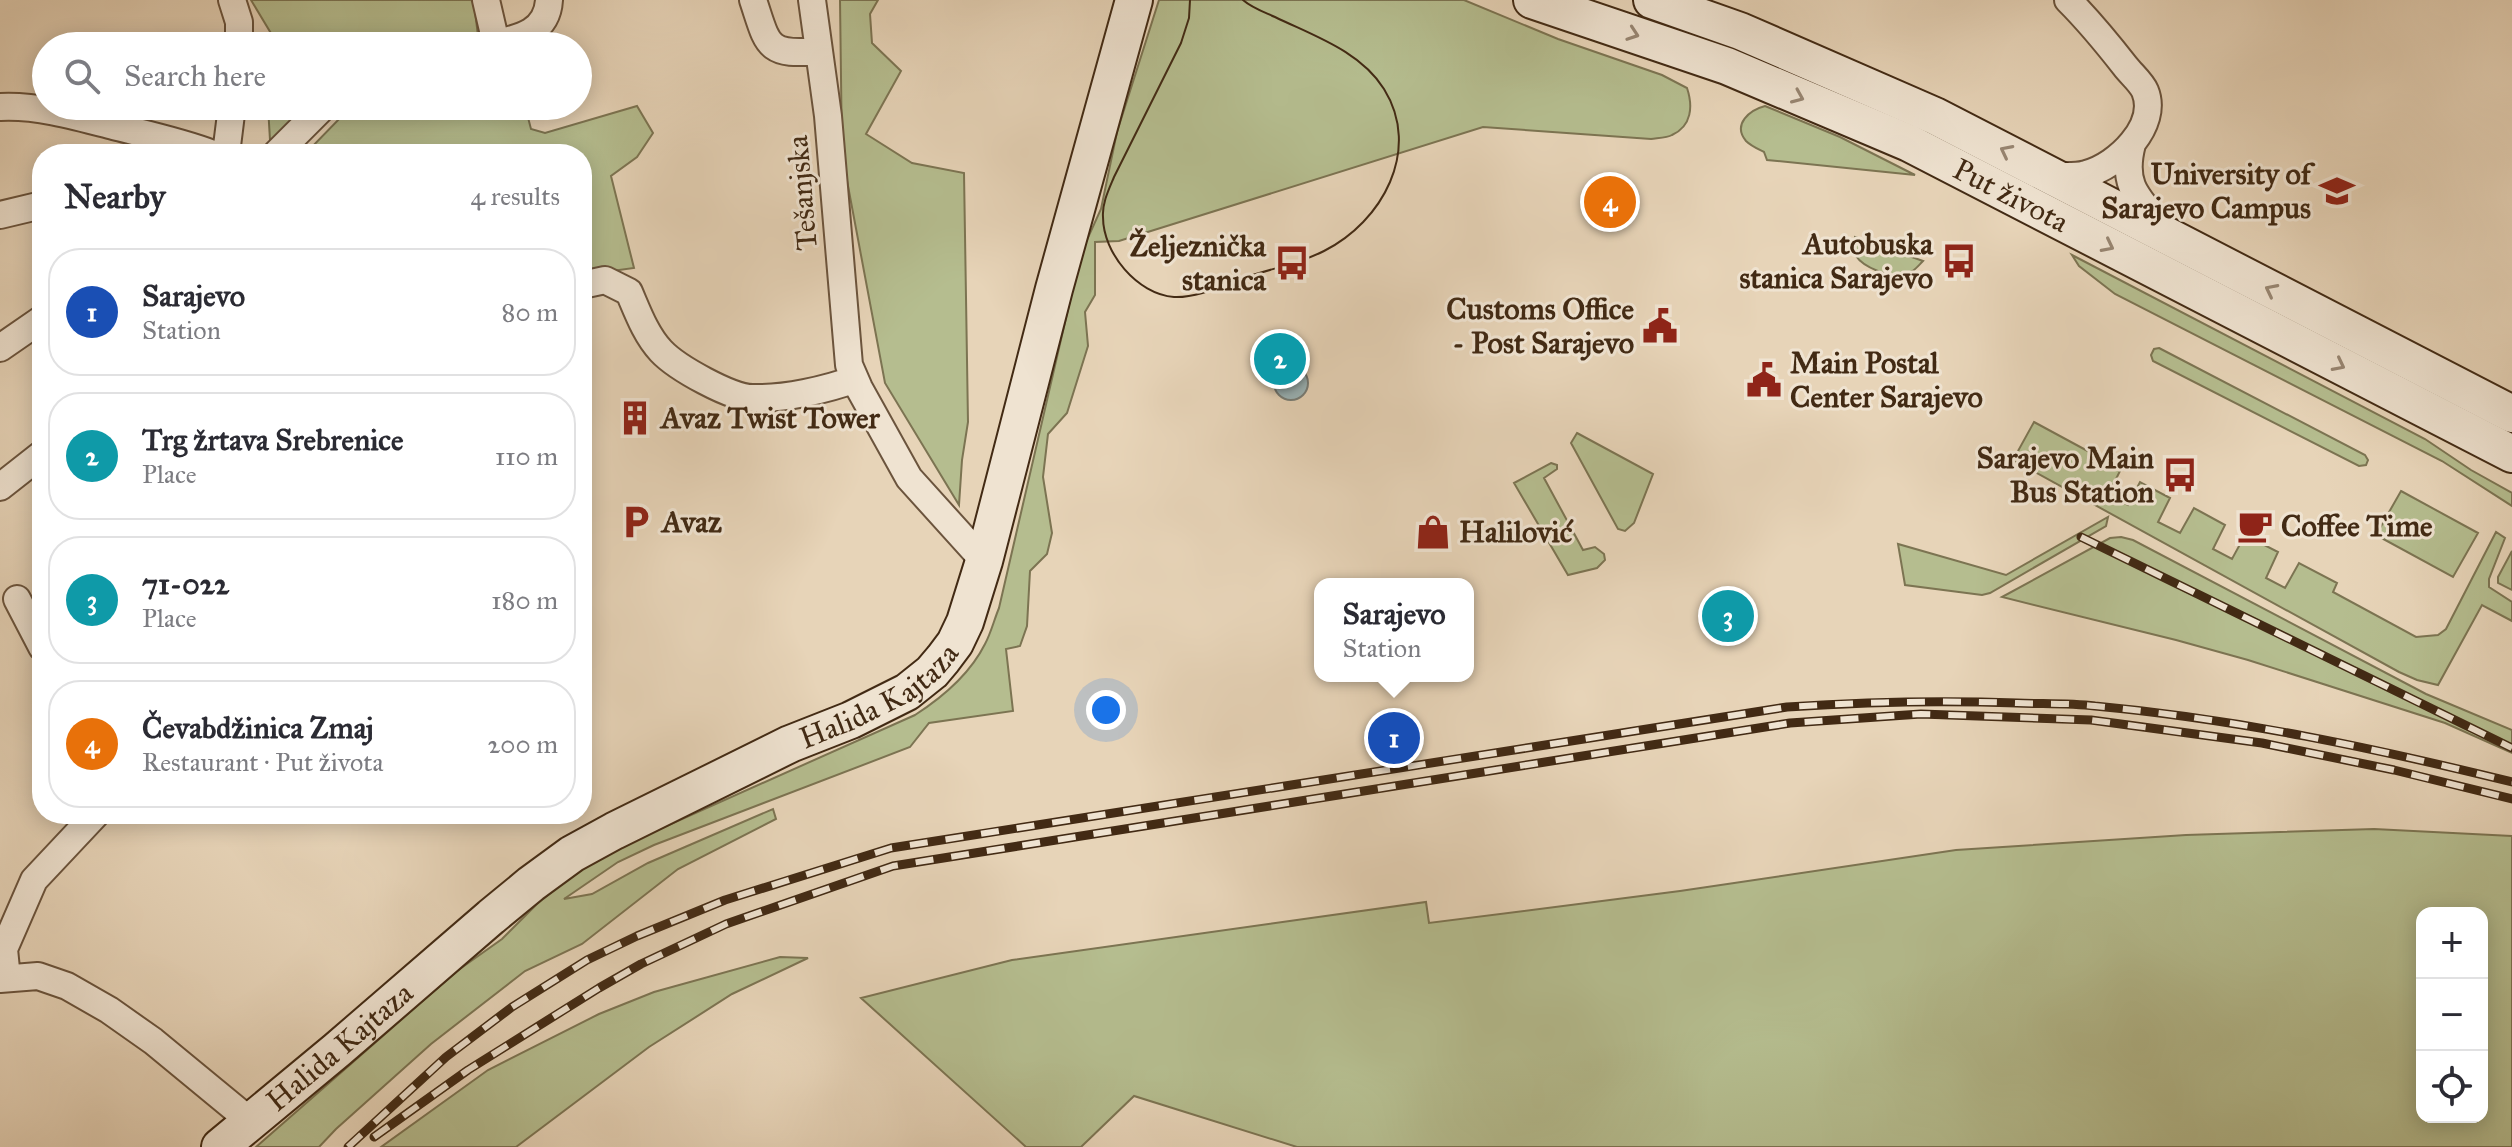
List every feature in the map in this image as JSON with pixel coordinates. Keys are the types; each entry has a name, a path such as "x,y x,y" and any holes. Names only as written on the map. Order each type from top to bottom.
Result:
{"street":[{"path":"232,0 239,32"},
{"path":"486,0 489,32"},
{"path":"531,32 541,25 548,11 549,0"},
{"path":"753,0 766,37 775,48 787,53 818,51"},
{"name":"Tešanjska","path":"812,0 828,116 849,365 909,478 984,561"},
{"name":"Halida Kajtaza","path":"220,1147 501,908 572,854 790,744 851,720 907,692 932,672 955,643 965,622 984,561 1050,304 1134,0"},
{"name":"Put života","path":"1532,0 1727,66 1909,143 2512,454"},
{"name":"Put života","path":"1652,0 1740,31 1935,116 2512,414"},
{"path":"2055,176 2086,174 2118,156 2132,144 2144,125 2148,109 2144,89 2092,24 2068,0"},
{"path":"0,107 32,109"},
{"path":"91,120 182,144"},
{"path":"227,144 230,120"},
{"path":"286,144 310,120"},
{"path":"2132,144 2127,164 2136,195 2173,240"},
{"path":"0,215 32,207"},
{"path":"592,283 605,280 629,292 645,328 662,352 715,386 751,398 828,389 855,379"},
{"path":"0,348 32,326"},
{"path":"0,487 32,462"},
{"path":"17,599 32,628"},
{"path":"6,978 4,949 34,880 87,824"},
{"name":"Halida Kajtaza","path":"6,978 38,976 67,986 109,1010 190,1070 250,1121"}],"green space":[{"path":"251,0 471,0 478,32 270,32"},
{"path":"840,0 878,0 870,14 872,43 901,71 866,134 912,163 964,173 968,422 959,505 885,383 842,154"},
{"path":"1159,0 1464,0 1558,39 1662,75 1687,88 1689,115 1679,131 1667,137 1651,139 1483,127 1119,241 1095,242 1095,295 1085,312 1088,346 1067,413 1048,434 1043,477 1052,533 1047,554 1030,571 1027,626 1020,646 1006,649 1013,711 929,723 910,747 654,845 618,862 564,899 592,894 648,863 773,809 776,819 678,869 582,944 525,971 431,1044 319,1147 256,1147 457,971 502,939 560,885 606,853 915,715 945,693 972,665 987,640 999,608 1081,253 1101,209 1117,132"},
{"path":"637,106 653,133 637,157 611,176 634,268 592,274 592,144 315,144 338,120 529,120 531,129 545,133"},
{"path":"1765,106 1840,137 1915,175 1767,160 1764,152 1746,141 1741,129 1749,114"},
{"path":"269,120 305,120 270,140"},
{"path":"1855,237 1923,261 1906,274 1891,275 1877,271 1856,256"},
{"path":"2072,255 2425,439 2512,493 2512,506 2442,461 2115,294 2079,266"},
{"path":"2159,348 2365,455 2368,460 2366,465 2359,466 2153,361 2151,355 2154,349"},
{"path":"2034,422 2121,469 2108,495 2128,505 2140,482 2170,498 2158,522 2180,533 2194,508 2225,525 2213,549 2232,559 2245,535 2278,552 2266,578 2285,588 2299,563 2337,583 2333,592 2416,637 2438,635 2446,629 2496,532 2505,538 2489,579 2489,587 2512,602 2512,621 2482,605 2438,685 2417,680 2013,460"},
{"path":"1577,433 1653,474 1634,523 1625,531 1618,529 1571,443"},
{"path":"1551,463 1557,465 1557,469 1544,478 1583,550 1595,547 1604,554 1605,560 1597,568 1568,575 1514,483"},
{"path":"2401,491 2478,533 2453,577 2376,535"},
{"path":"2108,517 2106,526 1990,593 1982,595 1905,585 1898,544 2006,575"},
{"path":"2110,538 2133,540 2426,694 2512,730 2512,753 2445,723 2248,660 2002,597"},
{"path":"2512,551 2512,590 2498,583 2498,577"},
{"path":"2374,829 2512,836 2512,1147 1297,1147 1134,1096 1081,1147 1026,1147 861,998 1012,960 1426,902 1429,923 1680,891 1956,850 2186,835"},
{"path":"780,957 808,958 732,994 649,1047 516,1147 381,1147 488,1070 599,1014 654,992"}],"water":[{"path":"1291,366 1303,371 1308,383 1303,395 1291,400 1279,395 1274,383 1279,371"}],"tram line":[{"path":"1190,0 1189,18 1181,43 1114,177 1103,212 1109,244 1125,269 1147,288 1174,297 1203,293 1324,251 1363,222 1390,182 1397,159 1399,136 1395,112 1374,76 1335,46 1243,0"}],"railway":[{"path":"2081,537 2512,748"},
{"path":"348,1147 446,1057 512,1007 587,960 725,900 891,848 1787,707 1844,704 2066,704 2148,712 2305,736 2512,782"},
{"path":"374,1137 468,1070 641,964 726,924 893,866 1790,723 1921,714 2091,720 2262,743 2394,770 2512,799"}],"place":[{"name":"University of Sarajevo Campus","path":"2337,191"},
{"name":"Čevabdžinica Zmaj","path":"1610,202"},
{"name":"Autobuska stanica Sarajevo","path":"1959,261"},
{"name":"Željeznička stanica","path":"1292,263"},
{"name":"Customs Office - Post Sarajevo","path":"1660,326"},
{"name":"Trg žrtava Srebrenice","path":"1280,359"},
{"name":"Main Postal Center Sarajevo","path":"1764,380"},
{"name":"Avaz Twist Tower","path":"635,418"},
{"name":"Sarajevo Main Bus Station","path":"2180,475"},
{"name":"Avaz","path":"636,522"},
{"name":"Coffee Time","path":"2255,526"},
{"name":"Halilović","path":"1433,532"},
{"name":"71-022","path":"1728,616"},
{"name":"Sarajevo","path":"1394,738"}]}
